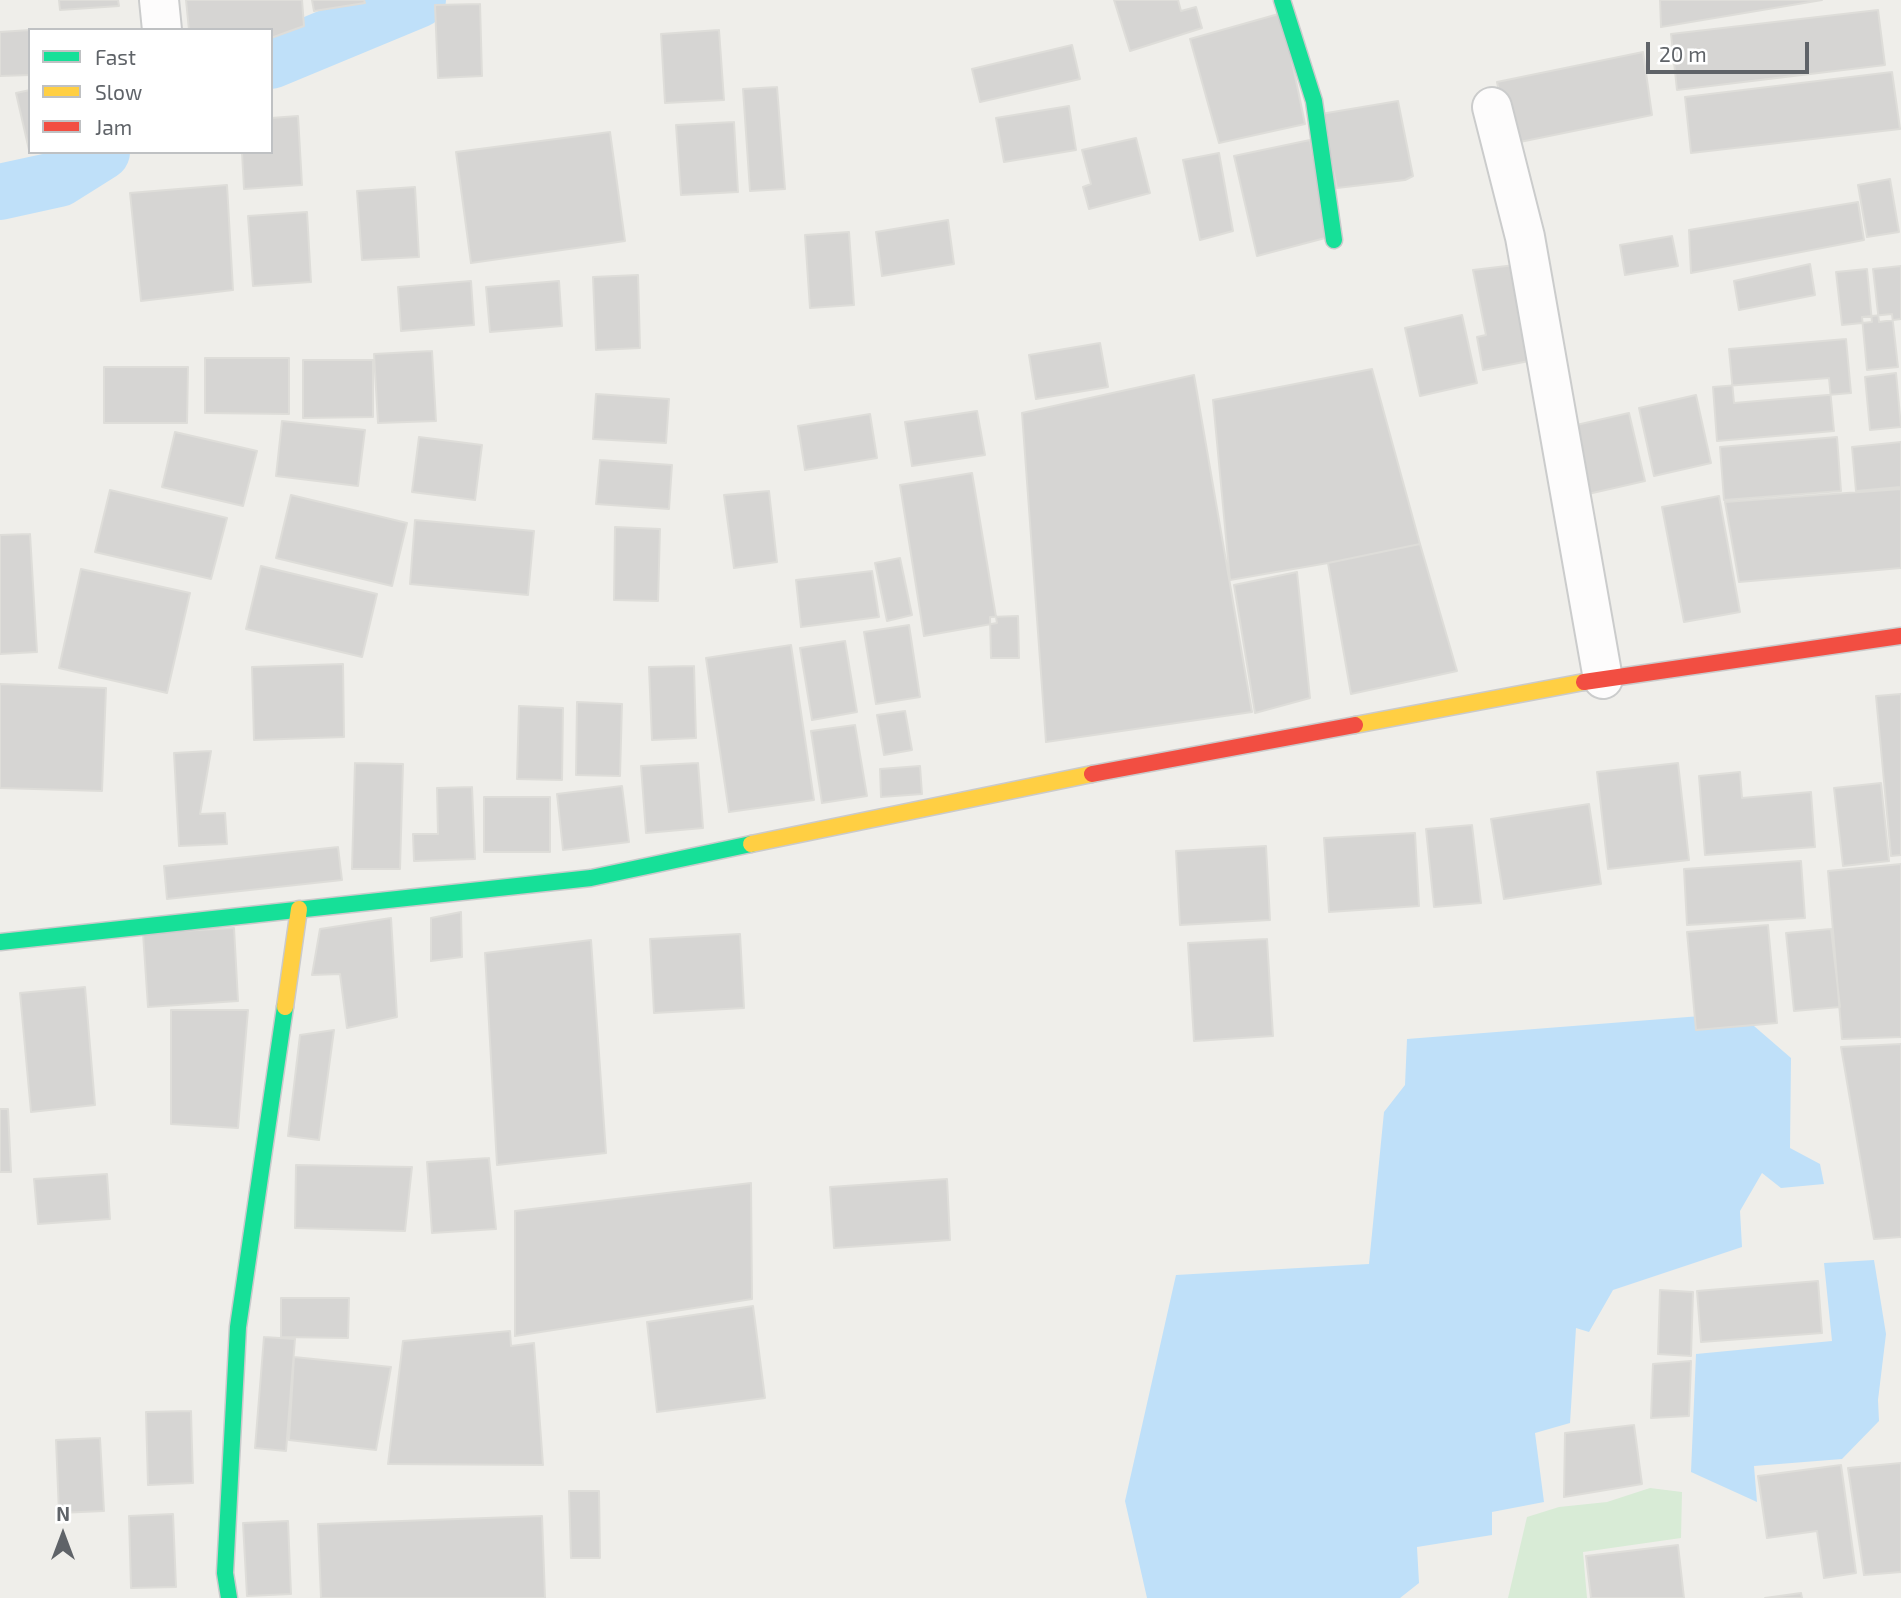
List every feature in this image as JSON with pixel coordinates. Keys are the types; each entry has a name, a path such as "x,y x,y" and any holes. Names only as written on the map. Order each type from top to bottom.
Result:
{"street":[{"path":"159,0 163,28"},
{"path":"1282,0 1314,101 1334,240"},
{"path":"1492,107 1525,237 1603,679"},
{"path":"0,942 591,878 1036,784 1603,679 1901,636"},
{"path":"229,1598 225,1573 239,1327 299,909"}],"green space":[{"path":"1650,1488 1682,1492 1681,1538 1583,1552 1587,1598 1508,1598 1527,1517 1559,1507 1607,1502"}],"water":[{"path":"1739,1013 1791,1058 1790,1148 1820,1164 1824,1184 1781,1188 1762,1173 1740,1211 1742,1247 1613,1290 1589,1332 1576,1328 1570,1423 1535,1433 1544,1502 1492,1512 1492,1535 1417,1547 1419,1583 1400,1598 1147,1598 1125,1501 1176,1275 1369,1264 1384,1112 1405,1085 1407,1039"},
{"path":"1874,1260 1886,1334 1878,1400 1879,1421 1842,1459 1754,1466 1757,1502 1691,1472 1696,1354 1832,1341 1824,1263"}],"building":[{"path":"59,0 118,0 119,6 60,10"},
{"path":"186,0 302,0 304,26 273,37 273,28 189,28"},
{"path":"312,0 364,0 365,3 314,11"},
{"path":"1114,0 1178,0 1181,11 1196,7 1202,28 1130,51"},
{"path":"1660,0 1822,0 1661,27"},
{"path":"480,4 482,76 438,78 435,5"},
{"path":"1878,10 1885,65 1677,90 1671,34"},
{"path":"1282,13 1305,124 1219,143 1190,39"},
{"path":"28,30 28,75 0,76 0,32"},
{"path":"719,30 724,100 665,103 661,34"},
{"path":"1072,45 1080,79 980,102 972,69"},
{"path":"1643,52 1652,115 1510,144 1497,82"},
{"path":"1892,72 1900,129 1691,153 1685,97"},
{"path":"777,87 785,189 750,191 743,89"},
{"path":"28,90 28,146 16,93"},
{"path":"1398,101 1413,176 1405,180 1337,188 1321,114"},
{"path":"1069,106 1076,150 1004,162 996,118"},
{"path":"298,116 302,185 244,189 242,154 273,154 273,118"},
{"path":"734,122 738,192 681,195 676,125"},
{"path":"610,132 625,241 471,263 456,152"},
{"path":"1136,138 1150,193 1089,209 1083,187 1091,184 1082,150"},
{"path":"1310,140 1329,237 1257,256 1234,156"},
{"path":"1219,153 1233,231 1200,240 1183,160"},
{"path":"1890,179 1899,232 1867,237 1858,185"},
{"path":"227,185 233,290 141,301 130,193"},
{"path":"415,187 419,257 362,260 357,191"},
{"path":"1858,202 1864,240 1691,273 1689,230"},
{"path":"307,212 311,282 253,286 248,216"},
{"path":"948,220 954,264 882,276 876,232"},
{"path":"849,232 854,305 810,308 805,235"},
{"path":"1672,236 1678,266 1625,275 1620,245"},
{"path":"1810,264 1815,295 1739,310 1734,281"},
{"path":"1515,265 1534,360 1483,370 1477,337 1486,335 1473,270"},
{"path":"1901,266 1901,319 1879,322 1873,269"},
{"path":"1867,269 1872,322 1842,325 1836,272"},
{"path":"638,275 640,348 596,350 593,277"},
{"path":"471,281 474,325 401,331 398,287"},
{"path":"559,281 562,326 490,332 486,287"},
{"path":"1892,314 1898,367 1867,370 1862,317"},
{"path":"1462,315 1477,383 1420,396 1405,328"},
{"path":"1846,339 1851,393 1734,403 1729,349"},
{"path":"1100,343 1108,387 1036,399 1029,355"},
{"path":"432,351 436,421 378,423 374,354"},
{"path":"205,358 289,358 289,414 205,413"},
{"path":"303,360 373,360 373,417 303,418"},
{"path":"104,367 188,367 187,423 104,423"},
{"path":"1372,369 1420,544 1230,580 1213,400"},
{"path":"1896,373 1901,427 1870,430 1865,377"},
{"path":"1194,375 1252,712 1046,742 1022,413"},
{"path":"1829,378 1834,431 1717,441 1713,387"},
{"path":"596,394 669,399 666,443 593,439"},
{"path":"1696,395 1711,463 1654,476 1639,408"},
{"path":"977,411 985,455 912,466 905,422"},
{"path":"1629,413 1645,481 1588,494 1572,426"},
{"path":"870,414 877,458 805,470 798,426"},
{"path":"282,421 365,430 358,486 276,476"},
{"path":"175,432 257,451 243,506 162,487"},
{"path":"419,437 482,445 475,500 412,492"},
{"path":"1837,437 1841,491 1724,500 1720,447"},
{"path":"1901,442 1901,487 1856,491 1852,447"},
{"path":"600,460 672,465 669,509 596,504"},
{"path":"972,473 997,623 924,636 900,485"},
{"path":"1901,489 1901,568 1739,582 1725,502"},
{"path":"110,490 227,518 211,579 95,552"},
{"path":"769,491 777,562 734,568 724,495"},
{"path":"291,495 407,523 392,586 276,558"},
{"path":"1719,496 1740,612 1684,622 1662,507"},
{"path":"415,520 534,531 528,595 410,584"},
{"path":"615,527 660,529 658,601 614,600"},
{"path":"30,534 37,652 0,654 0,535"},
{"path":"1420,544 1457,671 1351,694 1328,563"},
{"path":"900,558 912,615 887,621 875,563"},
{"path":"261,566 377,594 362,657 246,629"},
{"path":"81,569 190,593 167,693 59,668"},
{"path":"872,571 879,617 801,627 796,580"},
{"path":"1297,572 1310,698 1255,713 1234,585"},
{"path":"1018,616 1019,658 991,658 990,617"},
{"path":"909,625 920,697 876,704 864,632"},
{"path":"845,641 857,712 812,720 800,648"},
{"path":"791,645 814,800 729,812 706,658"},
{"path":"343,664 344,737 254,740 252,667"},
{"path":"694,666 696,738 652,740 649,667"},
{"path":"0,684 106,688 102,791 0,788"},
{"path":"1901,694 1901,855 1891,856 1876,696"},
{"path":"577,702 622,704 620,776 576,775"},
{"path":"519,706 563,708 562,780 517,779"},
{"path":"905,711 912,750 884,755 877,715"},
{"path":"855,725 867,796 822,803 811,731"},
{"path":"211,751 200,814 225,813 227,844 179,846 174,753"},
{"path":"355,763 403,764 400,869 352,869"},
{"path":"698,763 703,828 646,833 641,766"},
{"path":"1678,763 1689,860 1608,869 1597,772"},
{"path":"920,766 922,794 881,797 880,769"},
{"path":"1740,772 1742,798 1811,792 1815,847 1705,855 1699,776"},
{"path":"1881,783 1889,861 1843,866 1834,788"},
{"path":"622,786 629,842 563,850 557,794"},
{"path":"472,787 475,859 414,861 413,834 438,834 437,788"},
{"path":"484,797 550,797 550,852 484,852"},
{"path":"1589,804 1601,884 1504,899 1491,819"},
{"path":"1472,825 1481,903 1434,907 1426,829"},
{"path":"1415,833 1419,906 1329,912 1324,838"},
{"path":"1266,846 1270,920 1180,925 1176,851"},
{"path":"338,847 342,880 167,899 164,866"},
{"path":"1801,861 1805,918 1687,925 1684,869"},
{"path":"1901,864 1901,1037 1842,1039 1828,871"},
{"path":"461,912 462,957 431,961 431,918"},
{"path":"391,918 397,1017 347,1028 340,974 312,975 320,929"},
{"path":"1768,925 1777,1023 1696,1030 1687,932"},
{"path":"234,928 238,1001 148,1007 143,933"},
{"path":"1831,929 1840,1007 1794,1011 1786,933"},
{"path":"740,934 744,1008 654,1013 650,939"},
{"path":"1267,939 1273,1036 1194,1041 1188,943"},
{"path":"591,940 606,1153 497,1165 485,953"},
{"path":"85,987 95,1105 31,1112 20,993"},
{"path":"171,1010 248,1010 238,1128 171,1124"},
{"path":"334,1030 319,1140 288,1136 300,1035"},
{"path":"1901,1044 1901,1237 1874,1239 1841,1047"},
{"path":"0,1109 8,1109 11,1172 0,1172"},
{"path":"489,1158 496,1229 432,1233 427,1162"},
{"path":"296,1165 412,1167 405,1231 295,1228"},
{"path":"107,1174 110,1219 38,1224 34,1179"},
{"path":"947,1179 950,1240 834,1248 830,1187"},
{"path":"751,1183 752,1299 515,1336 515,1211"},
{"path":"1818,1281 1822,1333 1701,1342 1697,1291"},
{"path":"1660,1290 1693,1292 1691,1356 1658,1354"},
{"path":"281,1298 349,1298 348,1338 281,1337"},
{"path":"753,1306 765,1398 657,1412 647,1322"},
{"path":"510,1331 511,1346 534,1343 543,1465 388,1464 403,1341"},
{"path":"264,1337 295,1339 286,1451 255,1448"},
{"path":"294,1357 391,1367 376,1450 289,1440"},
{"path":"1691,1361 1689,1416 1651,1418 1653,1364"},
{"path":"191,1411 193,1483 148,1485 146,1412"},
{"path":"1634,1425 1642,1484 1564,1497 1565,1433"},
{"path":"100,1438 104,1511 59,1513 56,1440"},
{"path":"1901,1463 1901,1572 1864,1575 1848,1468"},
{"path":"1841,1465 1856,1573 1824,1578 1817,1531 1767,1538 1758,1476"},
{"path":"569,1491 599,1491 600,1558 571,1558"},
{"path":"173,1514 176,1587 131,1588 129,1516"},
{"path":"542,1516 545,1598 321,1598 318,1524"},
{"path":"288,1521 291,1594 247,1596 243,1523"},
{"path":"1678,1545 1684,1598 1591,1598 1586,1556"},
{"path":"1801,1593 1802,1598 1765,1598"}],"waterway":[{"path":"273,60 418,0"},
{"path":"0,192 59,179 99,154"}],"traffic: fast":[{"path":"1282,0 1314,101 1334,240"},
{"path":"0,942 591,878 751,844"},
{"path":"229,1598 225,1573 238,1327 285,1007"}],"traffic: slow":[{"path":"1355,725 1584,682"},
{"path":"751,844 1092,774"},
{"path":"285,1007 299,909"}],"traffic: jam":[{"path":"1584,682 1901,636"},
{"path":"1092,774 1355,725"}]}
